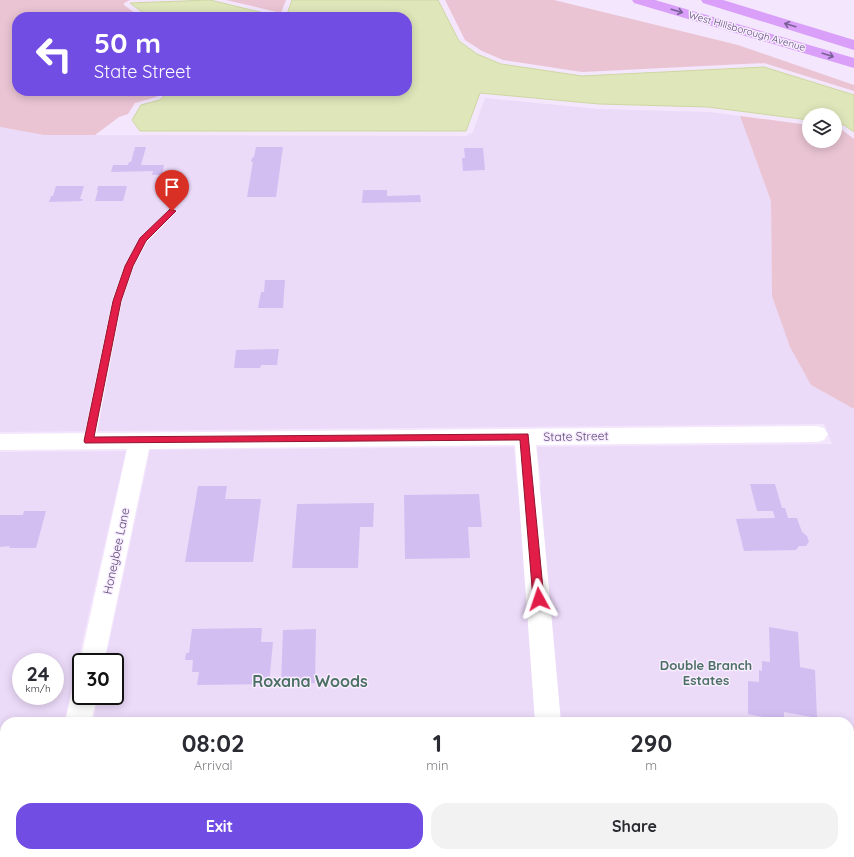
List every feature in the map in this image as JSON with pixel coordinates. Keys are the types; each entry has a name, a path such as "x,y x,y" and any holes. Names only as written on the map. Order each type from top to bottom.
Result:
{"main road":[{"name":"West Hillsborough Avenue","path":"639,0 854,63"},
{"name":"West Hillsborough Avenue","path":"708,0 854,45"}],"street":[{"name":"State Street","path":"0,442 817,434"},
{"path":"525,437 548,717"},
{"name":"Honeybee Lane","path":"94,653 140,440"},
{"path":"79,717 82,705"}],"lane":[{"path":"89,441 117,301 129,266 143,240 172,211"}],"shaded area":[{"path":"0,0 130,0 124,3 124,5 134,12 12,12 12,96 157,96 156,97 135,103 128,114 119,117 95,135 44,135 0,127"},
{"path":"210,0 259,12 142,12 130,3"},
{"path":"226,0 286,0 281,12"},
{"path":"292,0 438,0 459,41 477,54 501,64 582,76 764,67 854,95 854,132 842,125 842,108 802,108 802,119 708,107 599,104 480,93 466,131 140,131 132,120 141,105 160,100 164,96 412,96 412,12 288,12"},
{"path":"445,0 554,0 738,45 854,85 854,91 764,63 582,72 503,60 482,51 465,40"},
{"path":"485,98 598,109 709,112 740,116 771,201 772,296 811,385 854,409 854,717 94,717 96,705 124,705 124,653 107,653 150,450 514,447 517,485 541,485 537,447 832,444 824,424 0,432 0,127 44,135 466,136 473,132"},
{"path":"740,116 802,124 802,148 842,148 842,130 854,139 854,409 811,385 790,347 772,296 771,201"},
{"path":"126,451 80,653 72,653 72,687 65,717 0,717 0,452"}],"building":[{"path":"135,147 146,147 141,165 164,165 162,175 152,175 153,171 111,172 113,165 128,165 129,162 131,162"},
{"path":"256,147 283,147 276,197 247,197 253,162 251,162 252,158 254,157"},
{"path":"464,148 483,148 485,170 463,171 462,158 465,158"},
{"path":"56,186 84,186 80,199 83,199 82,201 49,202 51,196 53,196"},
{"path":"98,186 127,186 123,201 95,201"},
{"path":"363,190 387,190 387,196 420,195 421,202 362,203"},
{"path":"265,280 285,280 283,308 258,308 261,292 264,292"},
{"path":"279,349 277,365 261,365 260,368 234,368 236,350"},
{"path":"750,484 775,484 782,508 785,508 788,518 797,518 802,532 807,536 809,542 806,546 799,546 796,550 744,551 736,519 775,518 773,511 757,511"},
{"path":"198,486 227,486 225,499 261,499 253,562 185,562"},
{"path":"479,494 482,527 468,527 470,558 405,559 404,495"},
{"path":"374,503 373,527 360,527 358,568 292,568 297,504"},
{"path":"24,511 46,511 36,548 9,548 10,546 0,547 0,515 23,515"},
{"path":"769,627 798,632 800,667 815,670 817,717 784,712 784,717 763,717 748,714 748,681 759,682 759,670 762,671 762,661 770,662"},
{"path":"262,628 261,642 273,642 269,684 197,685 199,672 192,672 193,660 185,660 186,653 189,653 192,629"},
{"path":"316,629 315,683 281,685 283,630"}],"district":[{"name":"Double Branch Estates","path":"706,672"},
{"name":"Roxana Woods","path":"310,681"}],"route":[{"path":"172,211 143,240 129,266 117,301 89,441 525,437 539,599"}]}
